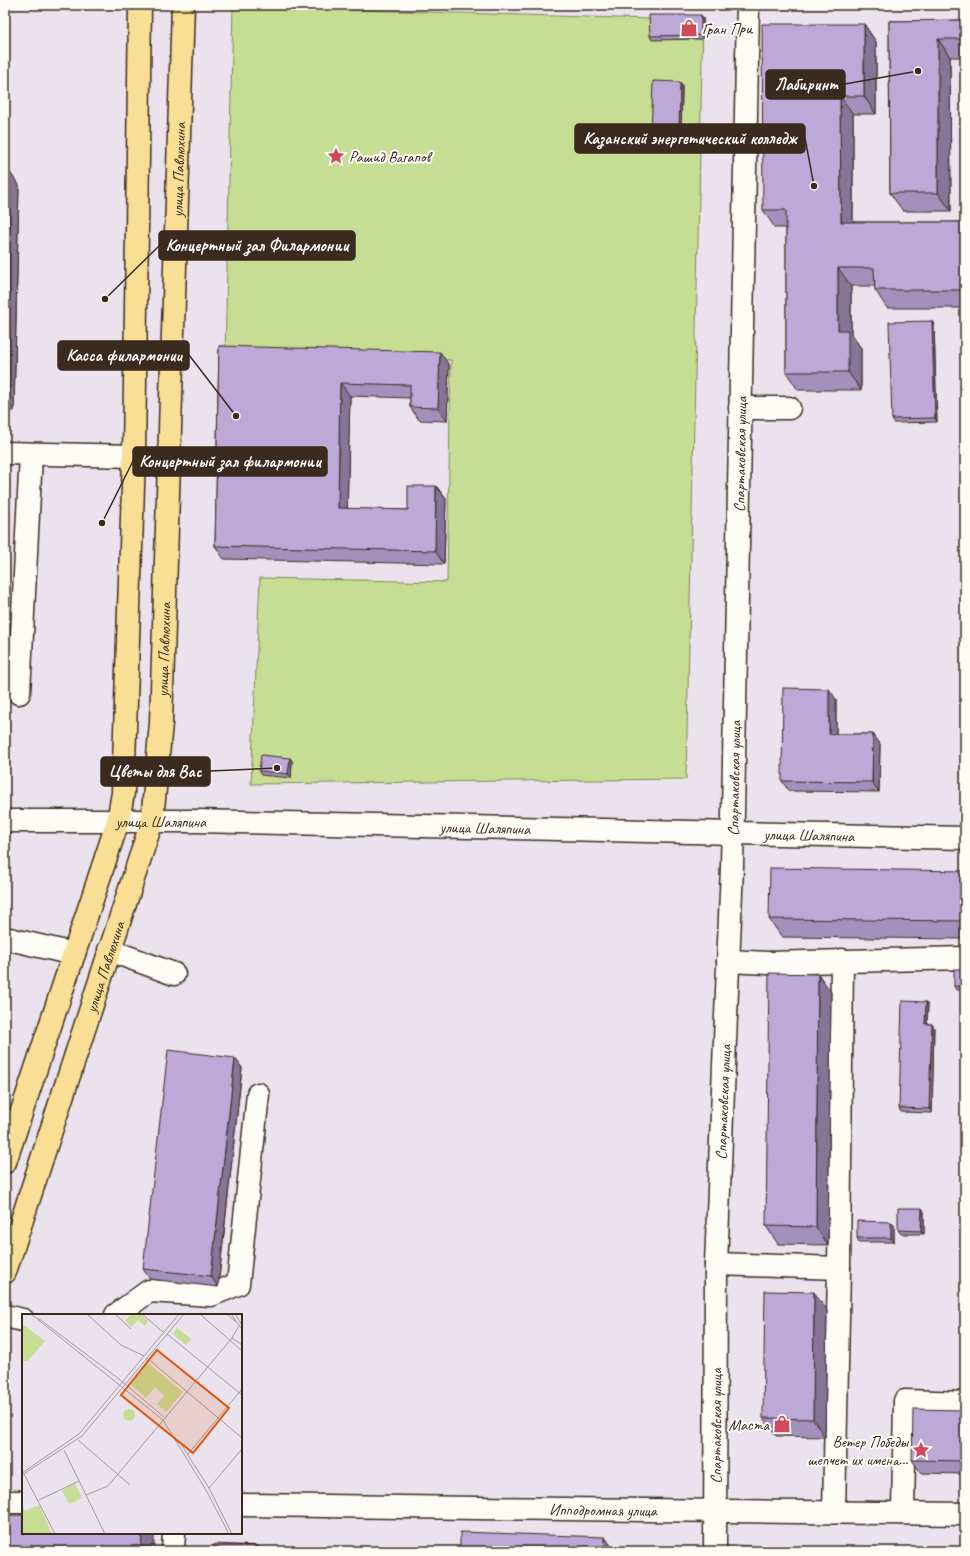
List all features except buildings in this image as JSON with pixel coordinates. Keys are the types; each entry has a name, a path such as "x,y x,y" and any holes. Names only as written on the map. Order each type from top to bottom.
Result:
{"main road":[{"name":"улица Павлюхина","path":"5,1162 118,821 123,793 134,456 140,5"},
{"name":"улица Павлюхина","path":"5,1272 152,821 161,723 183,5"}],"street":[{"name":"Спартаковская улица","path":"716,1551 716,1264 732,834 748,5"},
{"path":"740,408 789,408"},
{"path":"5,453 134,456"},
{"path":"19,692 31,454"},
{"name":"улица Шаляпина","path":"5,821 196,821 965,838"},
{"path":"5,938 74,954"},
{"path":"109,950 174,974"},
{"path":"728,961 768,962 965,958"},
{"path":"834,1512 839,1268 842,960"},
{"path":"117,1314 149,1291 211,1295 238,1284 258,1094"},
{"path":"716,1264 839,1268"},
{"path":"5,1316 22,1320"},
{"path":"903,1513 905,1401 965,1403"},
{"path":"5,1502 22,1502"},
{"name":"Ипподромная улица","path":"242,1504 965,1514"},
{"path":"173,1551 174,1534"}],"green space":[{"path":"233,6 651,19 703,18 686,779 251,784 260,578 447,582 451,360 225,355"},
{"path":"737,1545 818,1550 818,1551 736,1551"}],"place":[{"name":"Гран При","path":"689,28"},
{"name":"Лабиринт","path":"918,71"},
{"name":"Рашид Вагапов","path":"336,156"},
{"name":"Казанский энергетический колледж","path":"814,186"},
{"name":"Концертный зал Филармонии","path":"105,299"},
{"name":"Касса филармонии","path":"236,416"},
{"name":"Концертный зал филармонии","path":"102,523"},
{"name":"Цветы для Вас","path":"277,768"},
{"name":"Маста","path":"782,1424"},
{"name":"Ветер Победы шепчет их имена...","path":"921,1450"}]}
